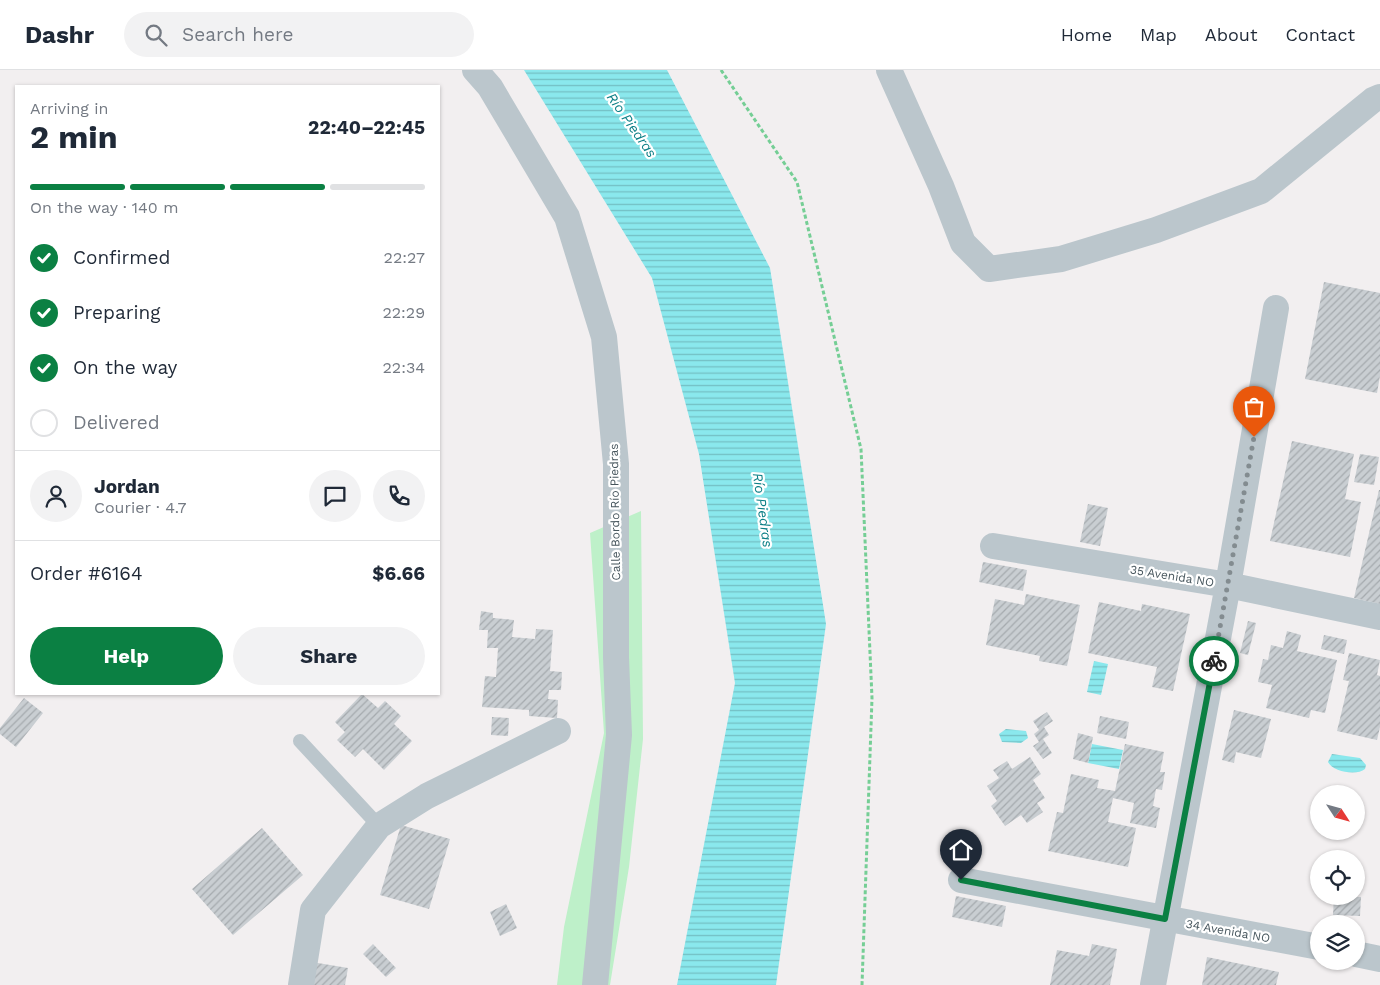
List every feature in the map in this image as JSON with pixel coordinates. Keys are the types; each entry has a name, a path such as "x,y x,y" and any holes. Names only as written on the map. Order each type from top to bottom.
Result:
{"street":[{"name":"Calle Bordo Río Piedras","path":"475,70 490,87 568,217 604,337 616,464 616,658 619,735 595,985"},
{"path":"889,70 941,186 963,244 989,269 1061,259 1156,230 1261,191 1373,100 1380,97"},
{"path":"1153,985 1228,585 1276,308"},
{"name":"35 Avenida NO","path":"993,546 1228,585 1380,617"},
{"path":"301,985 314,910 380,826 427,796 558,732"},
{"name":"34 Avenida NO","path":"961,880 1310,946"},
{"path":"1365,956 1380,959"}],"lane":[{"path":"300,741 380,826"}],"path":[{"path":"721,70 797,182 861,450 872,698 864,971 862,985"}],"green space":[{"path":"641,511 643,739 629,867 610,985 557,985 564,927 604,733 590,533"}],"water":[{"name":"Río Piedras","path":"524,70 667,70 770,268 826,624 776,985 677,985 735,683 699,454 652,278"},
{"path":"1094,661 1108,664 1101,695 1087,692"},
{"path":"1006,729 1026,731 1028,738 1021,743 1002,742 999,734"},
{"path":"1092,744 1123,750 1119,769 1088,763"},
{"path":"1332,754 1360,758 1366,765 1365,769 1357,772 1345,772 1335,768 1328,762"}],"building":[{"path":"1324,282 1380,293 1380,376 1377,393 1305,379"},
{"path":"1292,441 1354,454 1345,499 1361,502 1350,557 1270,541"},
{"path":"1360,454 1379,457 1374,485 1354,482"},
{"path":"1380,490 1380,604 1354,598"},
{"path":"1088,504 1108,508 1100,546 1080,542"},
{"path":"983,562 1027,570 1023,591 979,582"},
{"path":"1026,594 1080,605 1067,666 1039,661 1040,656 986,645 995,599 1024,605"},
{"path":"1099,602 1141,611 1142,604 1190,614 1173,691 1152,687 1157,667 1088,653"},
{"path":"481,611 493,613 493,618 514,620 512,637 535,639 536,629 553,630 550,671 562,672 561,690 549,690 548,699 558,700 557,718 529,716 529,710 482,707 485,676 496,677 498,648 487,648 488,630 479,630"},
{"path":"1248,621 1256,623 1248,655 1240,653"},
{"path":"1287,631 1301,635 1297,651 1337,660 1325,713 1311,710 1309,718 1266,708 1272,685 1258,682 1263,659 1268,660 1271,645 1283,648"},
{"path":"1324,635 1347,640 1344,654 1321,649"},
{"path":"1349,653 1380,660 1377,675 1380,676 1380,727 1377,740 1337,731 1349,681 1343,680"},
{"path":"363,695 378,708 385,701 401,716 394,724 412,741 384,770 363,749 355,757 337,740 345,732 335,722"},
{"path":"24,698 43,713 16,747 0,734 0,728"},
{"path":"1234,710 1271,719 1261,758 1236,752 1234,763 1222,760"},
{"path":"1047,712 1053,721 1044,727 1049,735 1043,739 1052,753 1043,759 1033,746 1039,742 1034,734 1039,730 1033,721"},
{"path":"1100,716 1129,722 1126,739 1097,733"},
{"path":"492,717 509,718 508,736 491,735"},
{"path":"1078,733 1093,737 1088,763 1073,759"},
{"path":"1125,744 1164,752 1160,772 1165,772 1162,790 1156,789 1153,806 1160,808 1156,828 1130,823 1134,803 1113,798 1108,822 1136,828 1128,867 1048,851 1057,812 1063,813 1071,774 1099,780 1097,788 1115,791"},
{"path":"1030,757 1041,774 1033,780 1045,798 1037,803 1043,812 1027,823 1021,815 1005,826 991,806 997,801 987,786 999,778 993,770 1007,761 1012,769"},
{"path":"401,825 450,839 429,909 380,895"},
{"path":"262,828 303,875 233,935 192,889"},
{"path":"956,896 1006,906 1002,927 952,917"},
{"path":"506,904 517,928 500,936 490,912"},
{"path":"1334,905 1361,905 1360,915 1333,915"},
{"path":"373,944 396,968 386,977 363,954"},
{"path":"1092,944 1117,949 1110,985 1050,985 1057,950 1089,956"},
{"path":"1207,957 1279,972 1276,985 1202,985"},
{"path":"312,962 348,968 345,985 308,985"}],"way so far":[{"path":"1214,661 1254,437"}],"route":[{"path":"961,880 1165,919 1214,661"}]}
